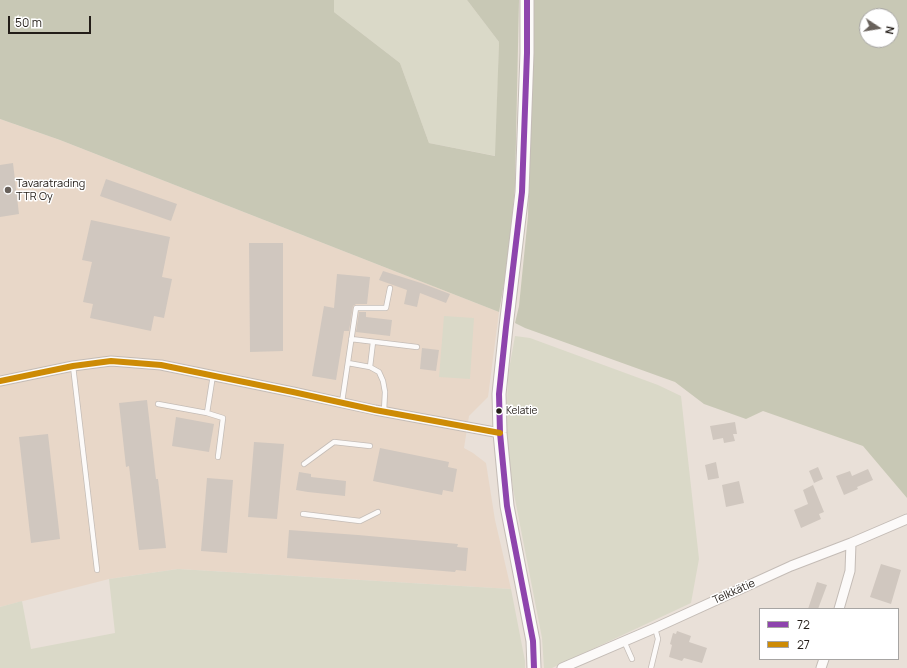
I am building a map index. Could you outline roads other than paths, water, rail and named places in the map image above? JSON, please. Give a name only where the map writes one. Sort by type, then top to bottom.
[{"type":"main road","points":[[527,0],[527,53],[522,192],[499,394],[500,433],[507,506],[533,641],[534,668]]},
{"type":"street","points":[[0,381],[73,366],[111,361],[161,365],[384,411],[500,433]]},
{"type":"street","name":"Telkkätie","points":[[562,668],[655,628],[791,566],[906,520]]},
{"type":"street","points":[[840,608],[850,571],[851,543]]},
{"type":"lane","points":[[342,402],[356,308],[386,308],[390,288]]},
{"type":"lane","points":[[351,339],[417,347]]},
{"type":"lane","points":[[370,367],[374,342]]},
{"type":"lane","points":[[348,363],[370,367],[378,372],[383,381],[385,392],[384,411]]},
{"type":"lane","points":[[73,366],[97,570]]},
{"type":"lane","points":[[207,413],[213,375]]},
{"type":"lane","points":[[158,404],[207,413],[223,418],[218,457]]},
{"type":"lane","points":[[304,464],[334,442],[370,446]]},
{"type":"lane","points":[[303,514],[360,521],[378,512]]},
{"type":"lane","points":[[651,668],[658,639],[655,628]]},
{"type":"lane","points":[[624,641],[632,659]]},
{"type":"place","name":"Tavaratrading TTR Oy","points":[[8,190]]},
{"type":"place","name":"Kelatie","points":[[499,411]]}]
